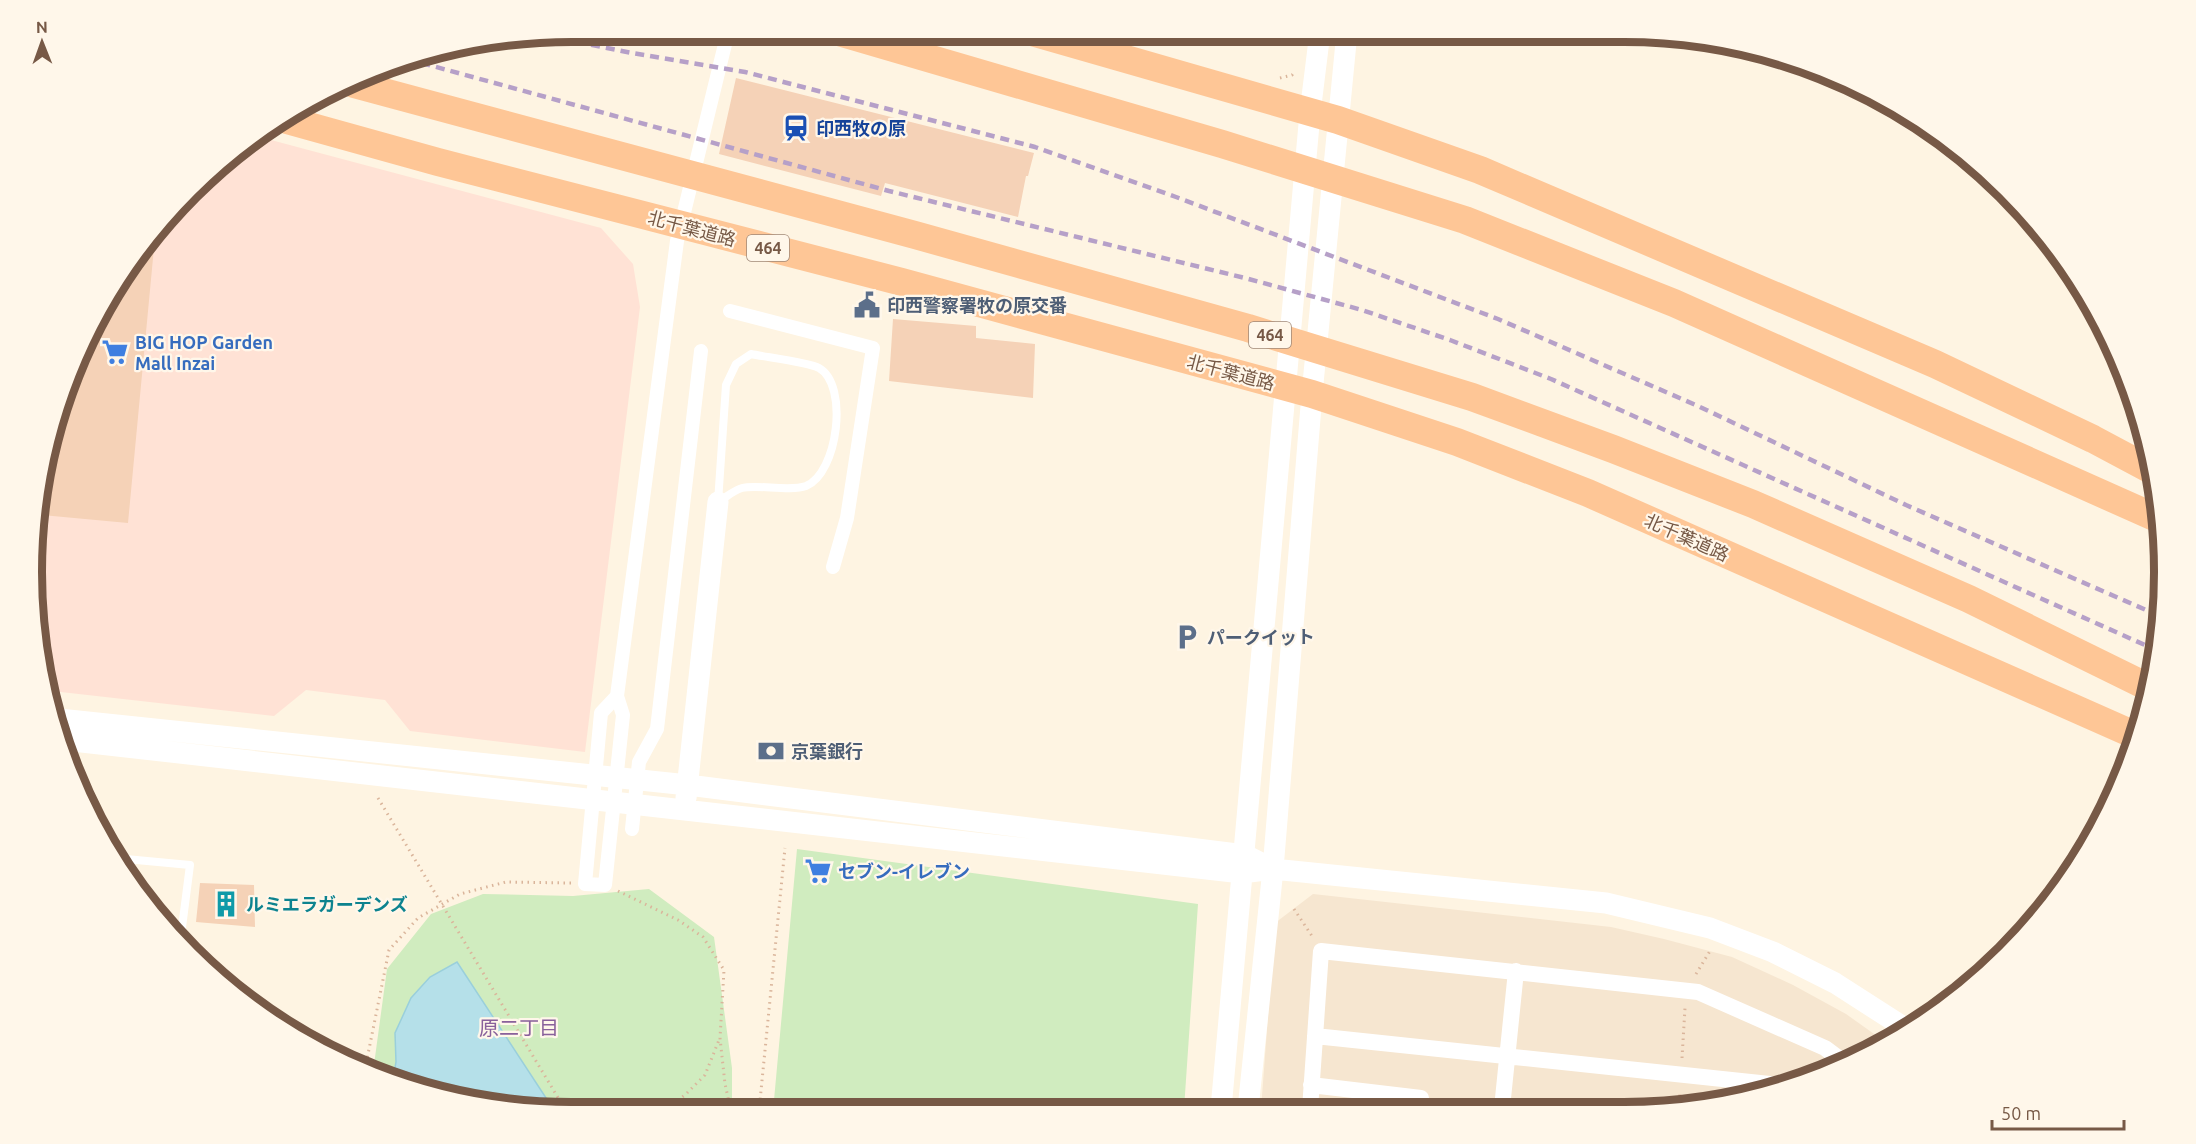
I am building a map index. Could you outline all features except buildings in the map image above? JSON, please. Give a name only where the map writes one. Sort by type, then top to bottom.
[{"type":"highway","points":[[873,42],[1222,144],[1465,220],[1674,303],[2151,516]]},
{"type":"highway","points":[[1064,42],[1480,170],[1935,364],[2093,439],[2143,466]]},
{"type":"highway","name":"464","points":[[361,86],[1225,321],[1472,397],[1753,504],[1969,599],[2142,684]]},
{"type":"highway","points":[[317,108],[396,136],[438,162]]},
{"type":"highway","name":"北千葉道路","points":[[293,122],[438,162],[1299,386],[1457,442],[1588,493],[2129,732]]},
{"type":"street","points":[[617,696],[601,713],[585,884],[605,885],[623,715],[617,696],[677,241],[726,42]]},
{"type":"street","points":[[1249,1102],[1274,869],[1299,386],[1309,119],[1319,42]]},
{"type":"street","points":[[1222,1102],[1243,864],[1299,386],[1338,126],[1346,42]]},
{"type":"street","points":[[730,311],[873,348],[847,518],[833,567]]},
{"type":"street","points":[[632,829],[639,762],[657,729],[701,351]]},
{"type":"street","points":[[684,810],[718,502]]},
{"type":"street","points":[[63,719],[688,785],[1274,869],[1606,903],[1710,928],[1773,952],[1835,983],[1900,1024]]},
{"type":"street","points":[[70,741],[684,810],[1243,864]]},
{"type":"street","points":[[1310,1102],[1321,951],[1698,992],[1825,1048],[1837,1057]]},
{"type":"street","points":[[1503,1102],[1516,971]]},
{"type":"street","points":[[1315,1036],[1763,1083]]},
{"type":"street","points":[[1311,1085],[1420,1098],[1420,1102]]},
{"type":"lane","points":[[751,354],[818,368],[830,378],[836,402],[833,449],[820,478],[805,487],[742,488],[718,502],[726,385],[736,364],[751,354]]},
{"type":"lane","points":[[127,859],[190,865],[182,930]]},
{"type":"path","points":[[1276,80],[1292,75],[1300,65]]},
{"type":"path","points":[[378,798],[560,1102]]},
{"type":"path","points":[[760,1102],[785,848]]},
{"type":"path","points":[[367,1061],[389,950],[418,918],[460,894],[506,882],[585,884]]},
{"type":"path","points":[[605,885],[678,920],[703,937],[724,970],[720,1038],[729,1102]]},
{"type":"path","points":[[1293,909],[1321,951]]},
{"type":"path","points":[[1680,1099],[1686,990],[1710,951]]},
{"type":"path","points":[[675,1102],[705,1075],[720,1038]]},
{"type":"shaded area","points":[[267,139],[601,228],[633,264],[640,307],[585,752],[410,731],[385,700],[306,690],[274,716],[56,691],[43,607],[42,572],[43,537],[52,469],[60,435],[82,369],[113,307],[131,278],[152,249],[197,197]]},
{"type":"shaded area","points":[[1313,894],[1611,927],[1732,957],[1793,985],[1846,1014],[1878,1037],[1827,1062],[1761,1084],[1727,1092],[1659,1101],[1262,1102],[1275,923]]},
{"type":"green space","points":[[797,849],[1198,904],[1184,1102],[774,1102]]},
{"type":"green space","points":[[649,889],[714,937],[732,1068],[732,1102],[537,1101],[469,1092],[435,1084],[374,1064],[387,969],[431,914],[483,894],[573,896]]},
{"type":"water","points":[[457,962],[548,1101],[469,1092],[394,1071],[395,1033],[411,998],[430,977]]},
{"type":"railway","points":[[577,42],[745,72],[1035,147],[1176,197],[1498,319],[1698,406],[1906,505],[2152,613]]},
{"type":"railway","points":[[423,64],[889,191],[1245,278],[1362,310],[1450,340],[1551,379],[2148,647]]},
{"type":"place","name":"印西牧の原","points":[[796,128]]},
{"type":"place","name":"印西警察署牧の原交番","points":[[867,305]]},
{"type":"place","name":"BIG HOP Garden Mall Inzai","points":[[115,352]]},
{"type":"place","name":"パークイット","points":[[1187,637]]},
{"type":"place","name":"京葉銀行","points":[[771,751]]},
{"type":"place","name":"セブン-イレブン","points":[[818,871]]},
{"type":"place","name":"ルミエラガーデンズ","points":[[226,904]]},
{"type":"district","name":"原二丁目","points":[[519,1027]]}]
